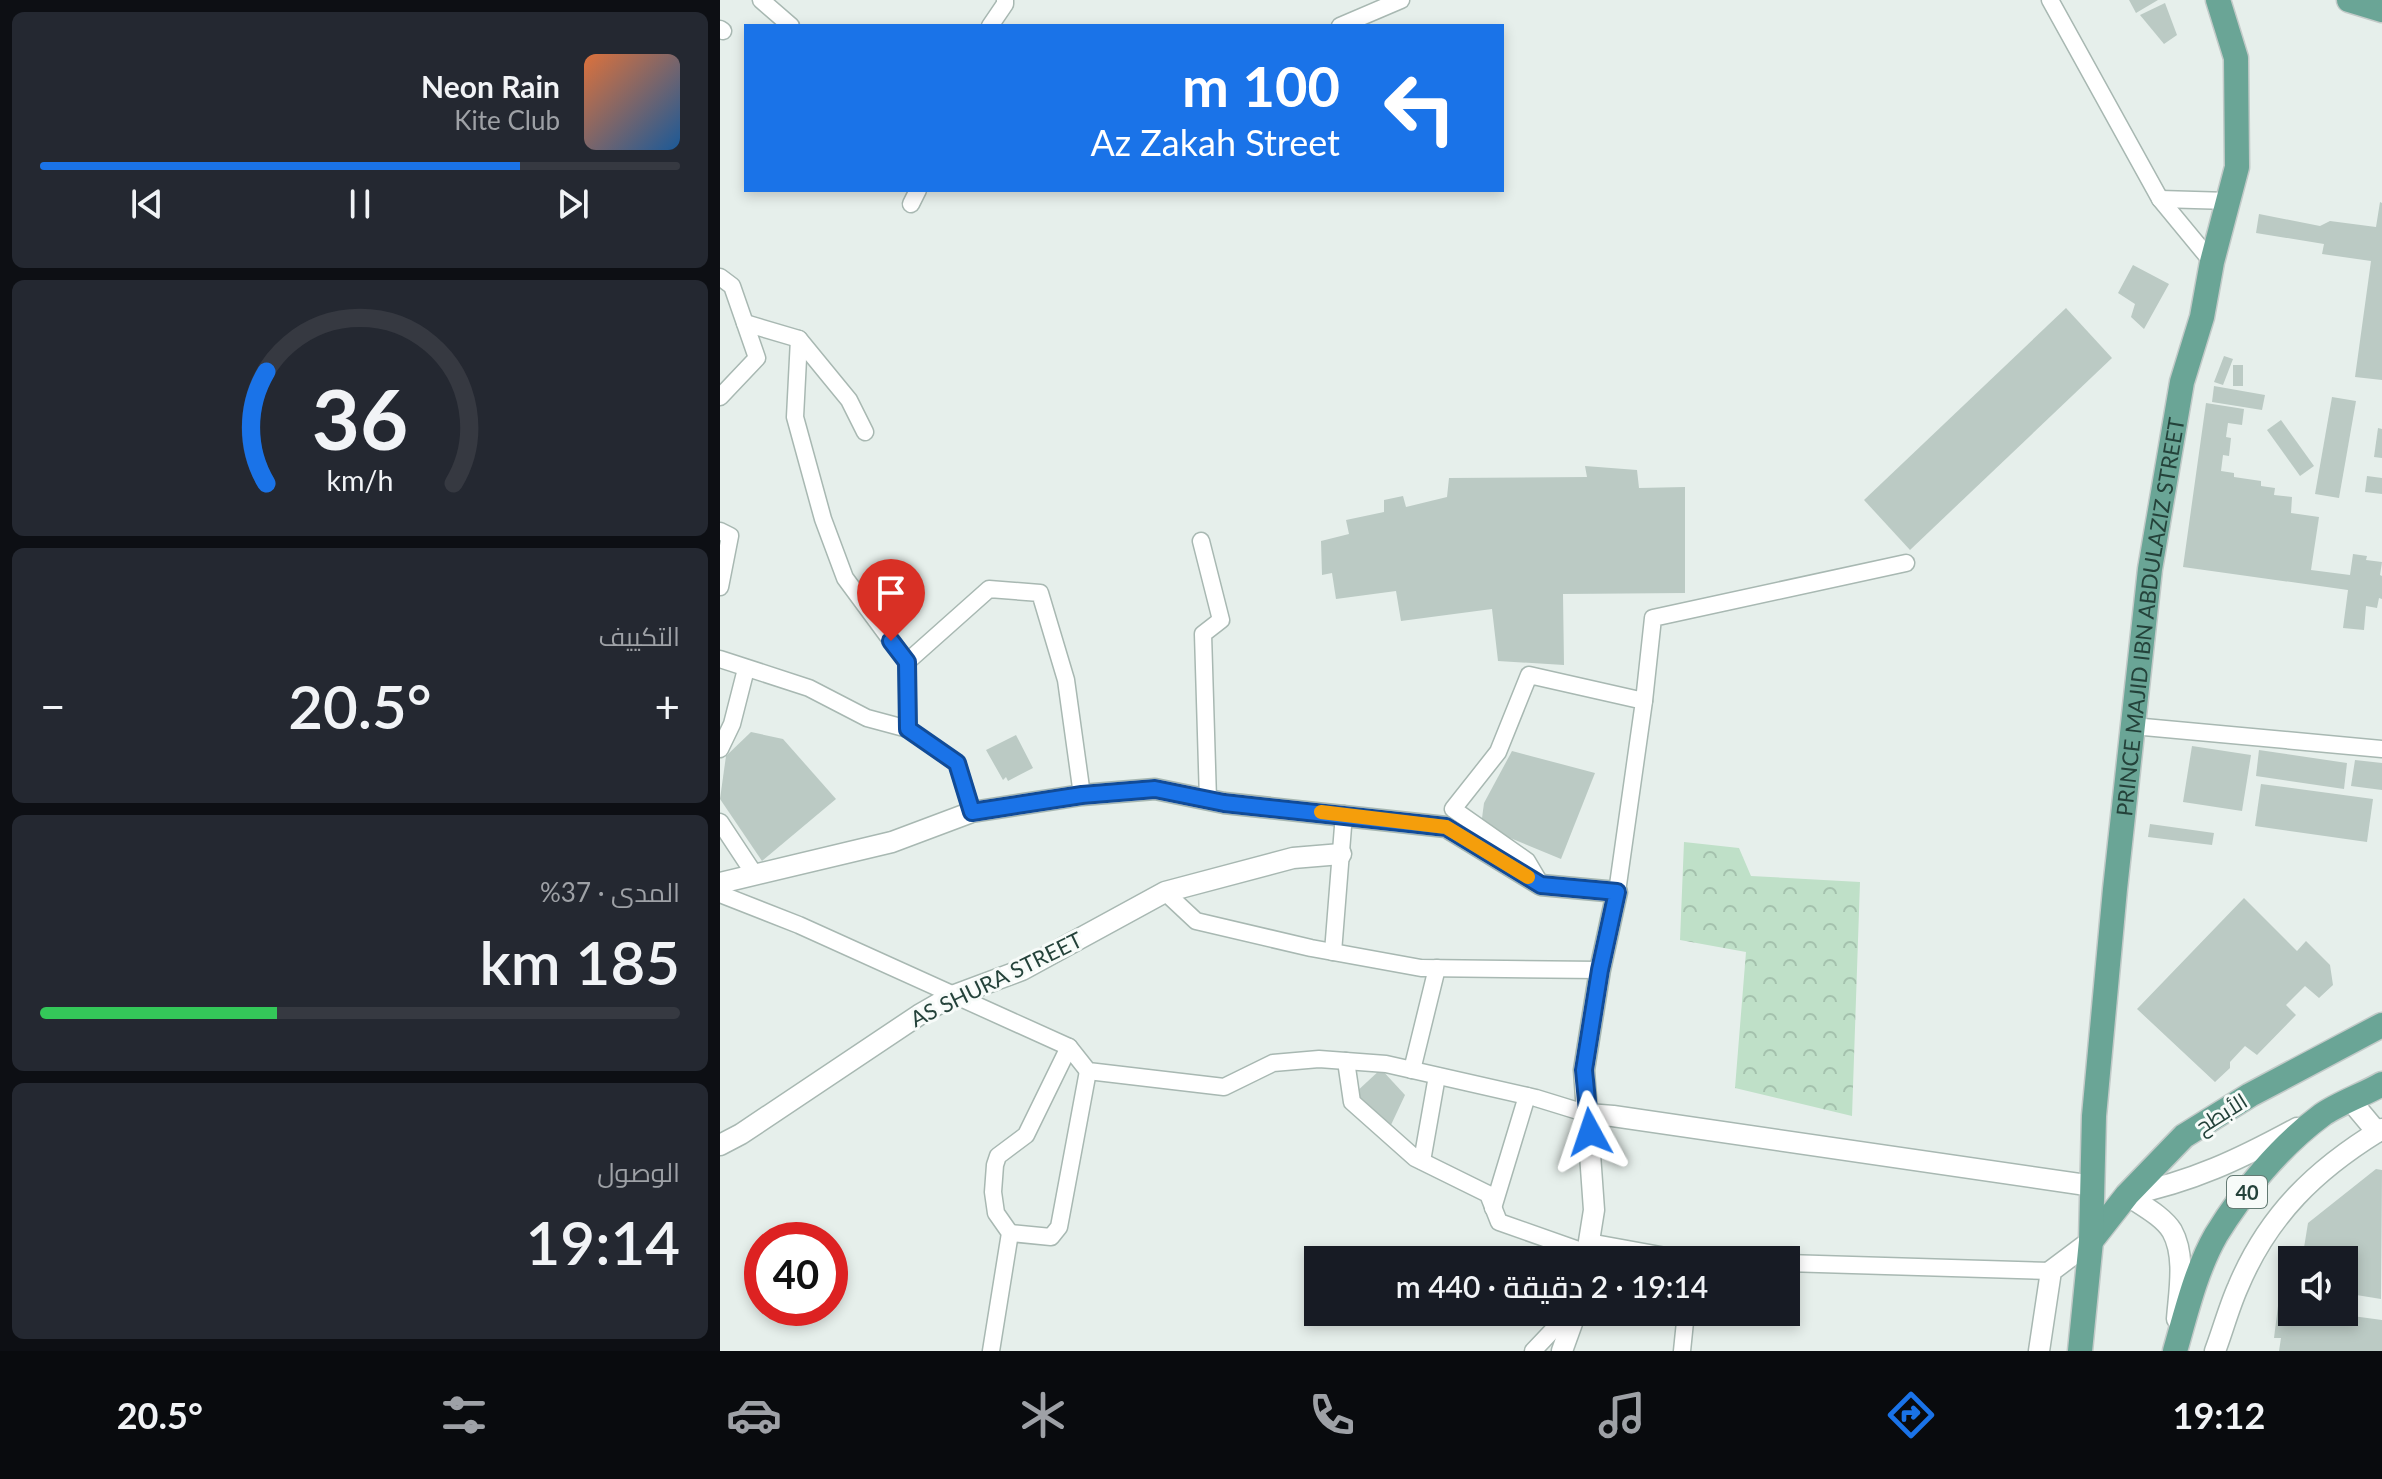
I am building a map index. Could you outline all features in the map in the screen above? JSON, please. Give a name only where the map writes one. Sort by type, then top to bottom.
[{"type":"main road","name":"PRINCE MAJID IBN ABDULAZIZ STREET","points":[[2080,1351],[2091,1241],[2094,1116],[2150,569],[2182,382],[2202,317],[2212,262],[2237,167],[2236,58],[2218,0]]},
{"type":"main road","points":[[2349,0],[2382,9]]},
{"type":"main road","points":[[2369,0],[2382,9]]},
{"type":"main road","name":"الأبطح","points":[[2091,1241],[2127,1195],[2184,1136],[2250,1095],[2382,1025]]},
{"type":"main road","name":"40","points":[[2174,1351],[2190,1296],[2215,1237],[2246,1193],[2282,1151],[2324,1113],[2382,1084]]},
{"type":"street","points":[[761,0],[789,24]]},
{"type":"street","points":[[991,24],[1005,0]]},
{"type":"street","points":[[1345,24],[1401,0]]},
{"type":"street","points":[[2050,0],[2160,199],[2212,262]]},
{"type":"street","points":[[2160,199],[2229,201]]},
{"type":"street","points":[[720,277],[732,286],[757,358],[720,397]]},
{"type":"street","points":[[745,323],[799,339],[849,400],[865,432]]},
{"type":"street","points":[[799,339],[795,417],[823,519],[845,578],[907,662],[908,729]]},
{"type":"street","points":[[720,531],[730,536],[720,587]]},
{"type":"street","points":[[1201,541],[1221,620],[1203,634],[1208,800]]},
{"type":"street","points":[[1588,1246],[1594,1210],[1584,1070],[1600,970],[1617,892],[1653,618],[1906,563]]},
{"type":"street","points":[[907,662],[989,589],[1040,593],[1066,680],[1082,795]]},
{"type":"street","points":[[720,659],[809,688],[867,718],[908,729],[957,763],[972,812]]},
{"type":"street","points":[[720,749],[732,724],[746,669]]},
{"type":"street","points":[[1541,885],[1527,861],[1453,809],[1498,752],[1529,675],[1644,701]]},
{"type":"street","points":[[2133,726],[2382,749]]},
{"type":"street","points":[[720,883],[892,842],[972,812],[1082,795],[1155,789],[1208,800],[1446,827],[1541,885],[1617,892]]},
{"type":"street","points":[[1333,952],[1344,814]]},
{"type":"street","points":[[720,822],[755,875]]},
{"type":"street","name":"AS SHURA STREET","points":[[720,1145],[952,996],[1022,970],[1165,892],[1293,858],[1341,854]]},
{"type":"street","points":[[1165,892],[1196,921],[1421,968],[1600,970]]},
{"type":"street","points":[[720,894],[799,925],[1069,1047],[1088,1071],[1224,1087],[1273,1063],[1319,1059],[1346,1061],[1412,1070],[1527,1096],[1588,1114],[2093,1186]]},
{"type":"street","points":[[1412,1070],[1437,968]]},
{"type":"street","points":[[991,1351],[1010,1233],[996,1213],[993,1192],[995,1165],[998,1156],[1026,1135],[1069,1047]]},
{"type":"street","points":[[1346,1061],[1352,1102],[1422,1161],[1488,1194],[1499,1222],[1572,1246]]},
{"type":"street","points":[[1010,1233],[1051,1237],[1059,1227],[1088,1071]]},
{"type":"street","points":[[1422,1161],[1437,1076]]},
{"type":"street","points":[[1493,1208],[1527,1096]]},
{"type":"street","points":[[2215,1351],[2238,1286],[2262,1240],[2288,1205],[2322,1169],[2380,1131],[2351,1101]]},
{"type":"street","points":[[2127,1195],[2173,1185],[2208,1172],[2251,1153],[2324,1113]]},
{"type":"street","points":[[2127,1195],[2159,1217],[2172,1231],[2180,1260],[2174,1351]]},
{"type":"street","points":[[1800,1263],[2051,1271],[2091,1241]]},
{"type":"street","points":[[2039,1351],[2051,1271]]},
{"type":"street","points":[[1533,1351],[1559,1326]]},
{"type":"street","points":[[1562,1351],[1569,1326]]},
{"type":"street","points":[[1682,1351],[1685,1326]]},
{"type":"green space","points":[[1684,842],[1739,848],[1751,876],[1860,882],[1852,1116],[1735,1088],[1746,952],[1680,940]]},
{"type":"building","points":[[2129,0],[2158,0],[2136,13]]},
{"type":"building","points":[[2165,3],[2177,35],[2164,44],[2140,15]]},
{"type":"building","points":[[2380,202],[2382,380],[2355,377],[2371,261],[2322,254],[2324,244],[2256,233],[2259,214],[2320,226],[2330,221],[2376,227]]},
{"type":"building","points":[[2133,265],[2169,284],[2144,329],[2131,317],[2135,304],[2118,293]]},
{"type":"building","points":[[2066,308],[2112,358],[1910,550],[1864,500]]},
{"type":"building","points":[[2224,356],[2233,359],[2223,385],[2214,382]]},
{"type":"building","points":[[2233,365],[2243,365],[2243,386],[2233,386]]},
{"type":"building","points":[[2214,386],[2265,395],[2262,410],[2212,402]]},
{"type":"building","points":[[2332,397],[2356,401],[2339,498],[2315,494]]},
{"type":"building","points":[[2206,403],[2244,409],[2242,425],[2228,423],[2226,437],[2231,438],[2229,456],[2223,455],[2221,471],[2234,473],[2234,477],[2261,481],[2261,486],[2275,488],[2274,495],[2292,497],[2291,513],[2319,517],[2311,570],[2350,575],[2353,554],[2382,562],[2382,599],[2379,598],[2377,608],[2366,606],[2364,630],[2343,628],[2348,590],[2183,567]]},
{"type":"building","points":[[2281,420],[2314,466],[2300,476],[2267,430]]},
{"type":"building","points":[[2378,428],[2382,429],[2382,458],[2374,457]]},
{"type":"building","points":[[1585,466],[1637,470],[1639,488],[1685,487],[1685,593],[1563,594],[1564,665],[1498,661],[1492,609],[1401,621],[1396,591],[1336,599],[1332,573],[1322,575],[1321,541],[1349,534],[1346,520],[1384,512],[1384,500],[1403,496],[1406,507],[1447,497],[1449,478],[1587,477]]},
{"type":"building","points":[[2367,476],[2382,478],[2382,494],[2365,492]]},
{"type":"building","points":[[751,732],[783,739],[836,799],[762,861],[720,799],[726,756]]},
{"type":"building","points":[[1016,735],[1033,768],[1008,781],[1006,777],[1003,780],[986,750]]},
{"type":"building","points":[[2192,746],[2251,755],[2242,811],[2183,802]]},
{"type":"building","points":[[2259,750],[2347,763],[2344,789],[2256,776]]},
{"type":"building","points":[[1512,751],[1595,773],[1561,859],[1481,826],[1484,803]]},
{"type":"building","points":[[2355,760],[2382,763],[2382,790],[2351,786]]},
{"type":"building","points":[[2261,784],[2373,799],[2367,842],[2255,826]]},
{"type":"building","points":[[2150,824],[2214,833],[2212,845],[2148,837]]},
{"type":"building","points":[[2244,898],[2297,951],[2306,941],[2330,965],[2333,985],[2319,998],[2305,986],[2286,1005],[2296,1015],[2257,1055],[2245,1046],[2230,1062],[2230,1068],[2215,1082],[2137,1009]]},
{"type":"building","points":[[1381,1069],[1405,1095],[1390,1127],[1354,1094]]},
{"type":"building","points":[[2376,1169],[2382,1170],[2381,1299],[2358,1295],[2358,1246],[2304,1246],[2308,1223]]},
{"type":"building","points":[[2278,1306],[2278,1326],[2358,1326],[2358,1317],[2382,1320],[2382,1351],[2279,1351],[2281,1338],[2274,1338]]},
{"type":"slow traffic","points":[[1321,812],[1446,827],[1528,877]]},
{"type":"route","points":[[891,641],[907,662],[908,729],[957,763],[972,812],[1082,795],[1155,789],[1224,803],[1446,827],[1541,885],[1617,892],[1600,970],[1584,1070],[1590,1132]]}]
